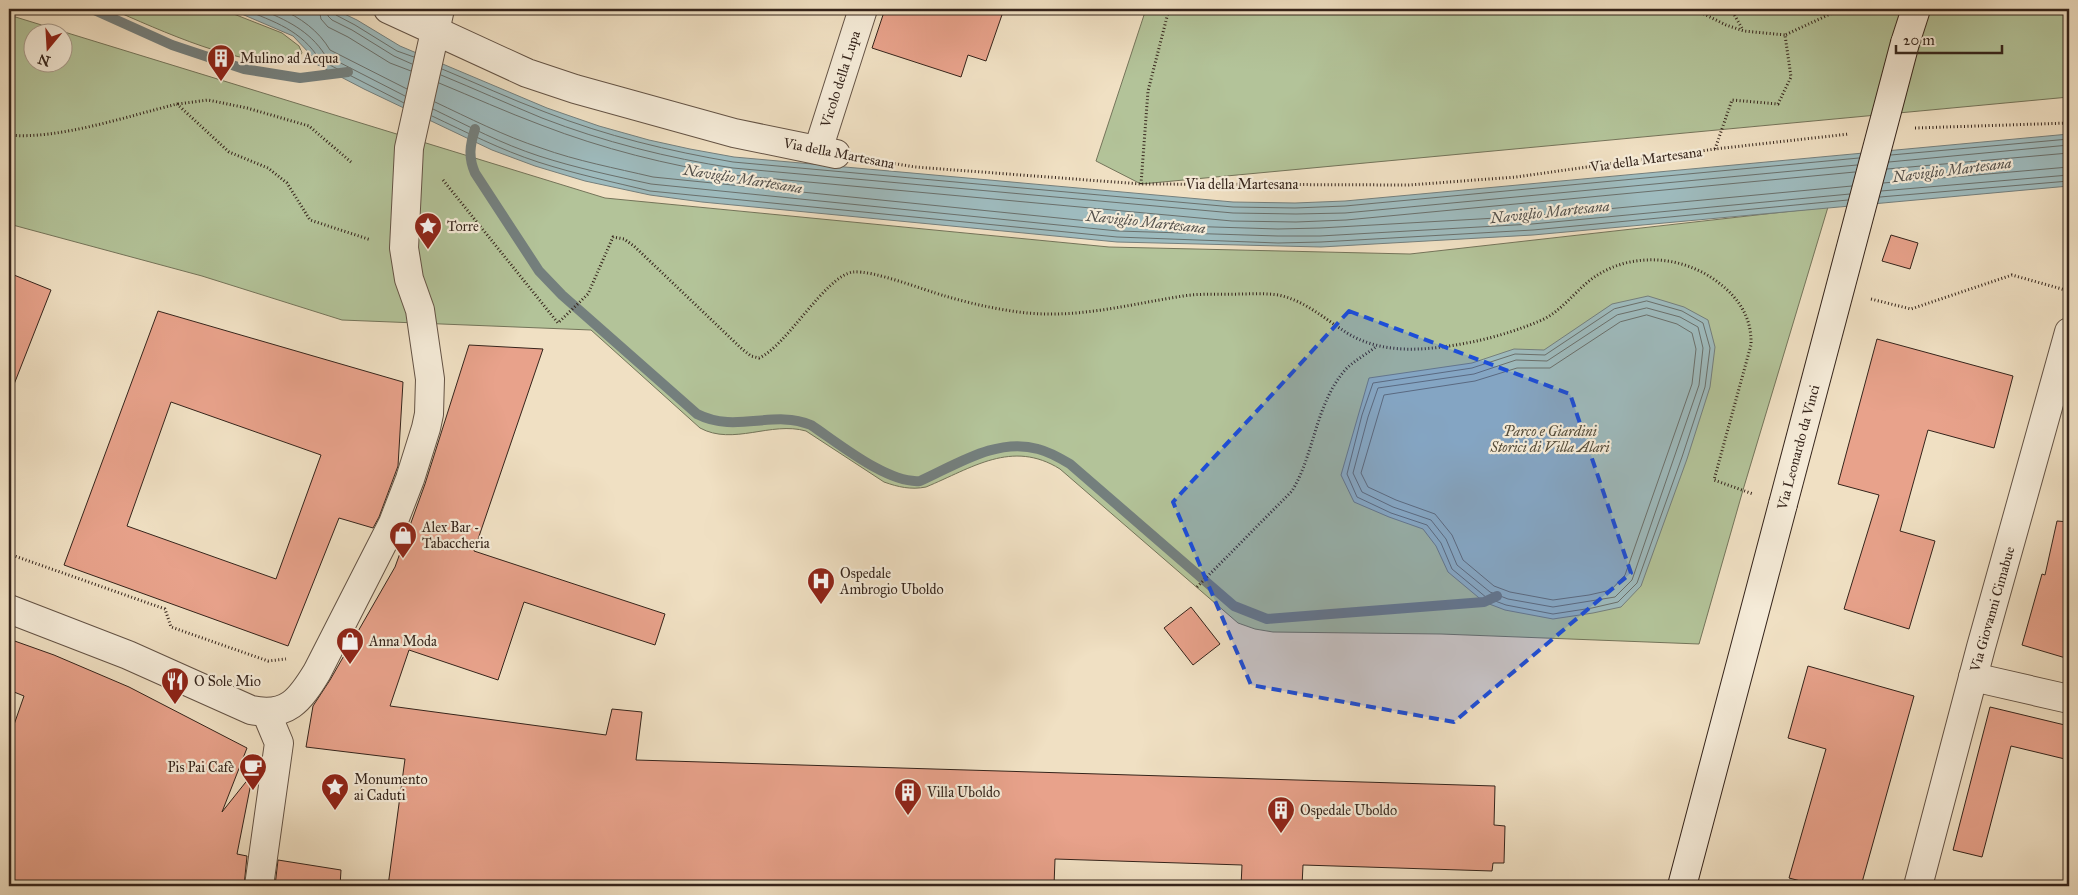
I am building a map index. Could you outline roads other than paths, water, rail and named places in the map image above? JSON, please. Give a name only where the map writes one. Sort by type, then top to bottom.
[{"type":"street","name":"Via della Martesana","points":[[388,9],[414,19],[437,20],[527,74],[734,133],[827,152]]},
{"type":"street","name":"Vicolo della Lupa","points":[[827,152],[863,9]]},
{"type":"street","name":"Via Leonardo da Vinci","points":[[1682,886],[1905,43],[1916,9]]},
{"type":"street","points":[[9,609],[128,655],[251,710],[266,712],[279,710],[294,704],[302,695],[317,672],[393,523],[422,444],[429,414],[430,379],[420,310],[409,279],[404,248],[409,148],[437,20]]},
{"type":"street","name":"Via Giovanni Cimabue","points":[[1918,886],[1973,677],[2069,332]]},
{"type":"street","points":[[1973,677],[2069,699]]},
{"type":"street","points":[[259,886],[279,743],[266,712]]},
{"type":"water","name":"Naviglio Martesana","points":[[230,9],[334,9],[357,20],[400,46],[547,108],[599,126],[649,140],[734,157],[1233,202],[1295,203],[1345,201],[2069,134],[2069,186],[1533,235],[1321,247],[1117,242],[702,202],[650,195],[585,181],[535,166],[492,150],[364,89],[316,64],[311,55],[293,36]]},
{"type":"water","points":[[1648,296],[1684,307],[1708,320],[1715,347],[1710,387],[1687,459],[1641,586],[1621,607],[1553,619],[1505,610],[1484,602],[1448,572],[1436,546],[1423,529],[1354,502],[1341,475],[1369,378],[1472,363],[1514,349],[1544,350],[1612,304]]},
{"type":"waterway","points":[[92,9],[172,45],[244,69],[300,78],[348,72]]},
{"type":"waterway","points":[[475,129],[470,151],[475,173],[539,271],[562,295],[697,414],[712,420],[726,422],[783,419],[811,425],[864,461],[893,476],[907,480],[920,481],[977,454],[992,450],[1023,446],[1047,452],[1070,464],[1234,606],[1267,619],[1484,602],[1497,596]]},
{"type":"place","name":"Mulino ad Acqua","points":[[221,82]]},
{"type":"place","name":"Torre","points":[[428,250]]},
{"type":"place","name":"Alex Bar - Tabaccheria","points":[[403,559]]},
{"type":"place","name":"Ospedale Ambrogio Uboldo","points":[[821,605]]},
{"type":"place","name":"Anna Moda","points":[[350,665]]},
{"type":"place","name":"O Sole Mio","points":[[175,705]]},
{"type":"place","name":"Pis Pai Cafè","points":[[253,791]]},
{"type":"place","name":"Monumento ai Caduti","points":[[335,811]]},
{"type":"place","name":"Villa Uboldo","points":[[908,816]]},
{"type":"place","name":"Ospedale Uboldo","points":[[1281,834]]},
{"type":"park label","name":"Parco e Giardini Storici di Villa Alari","points":[[1550,440]]}]
